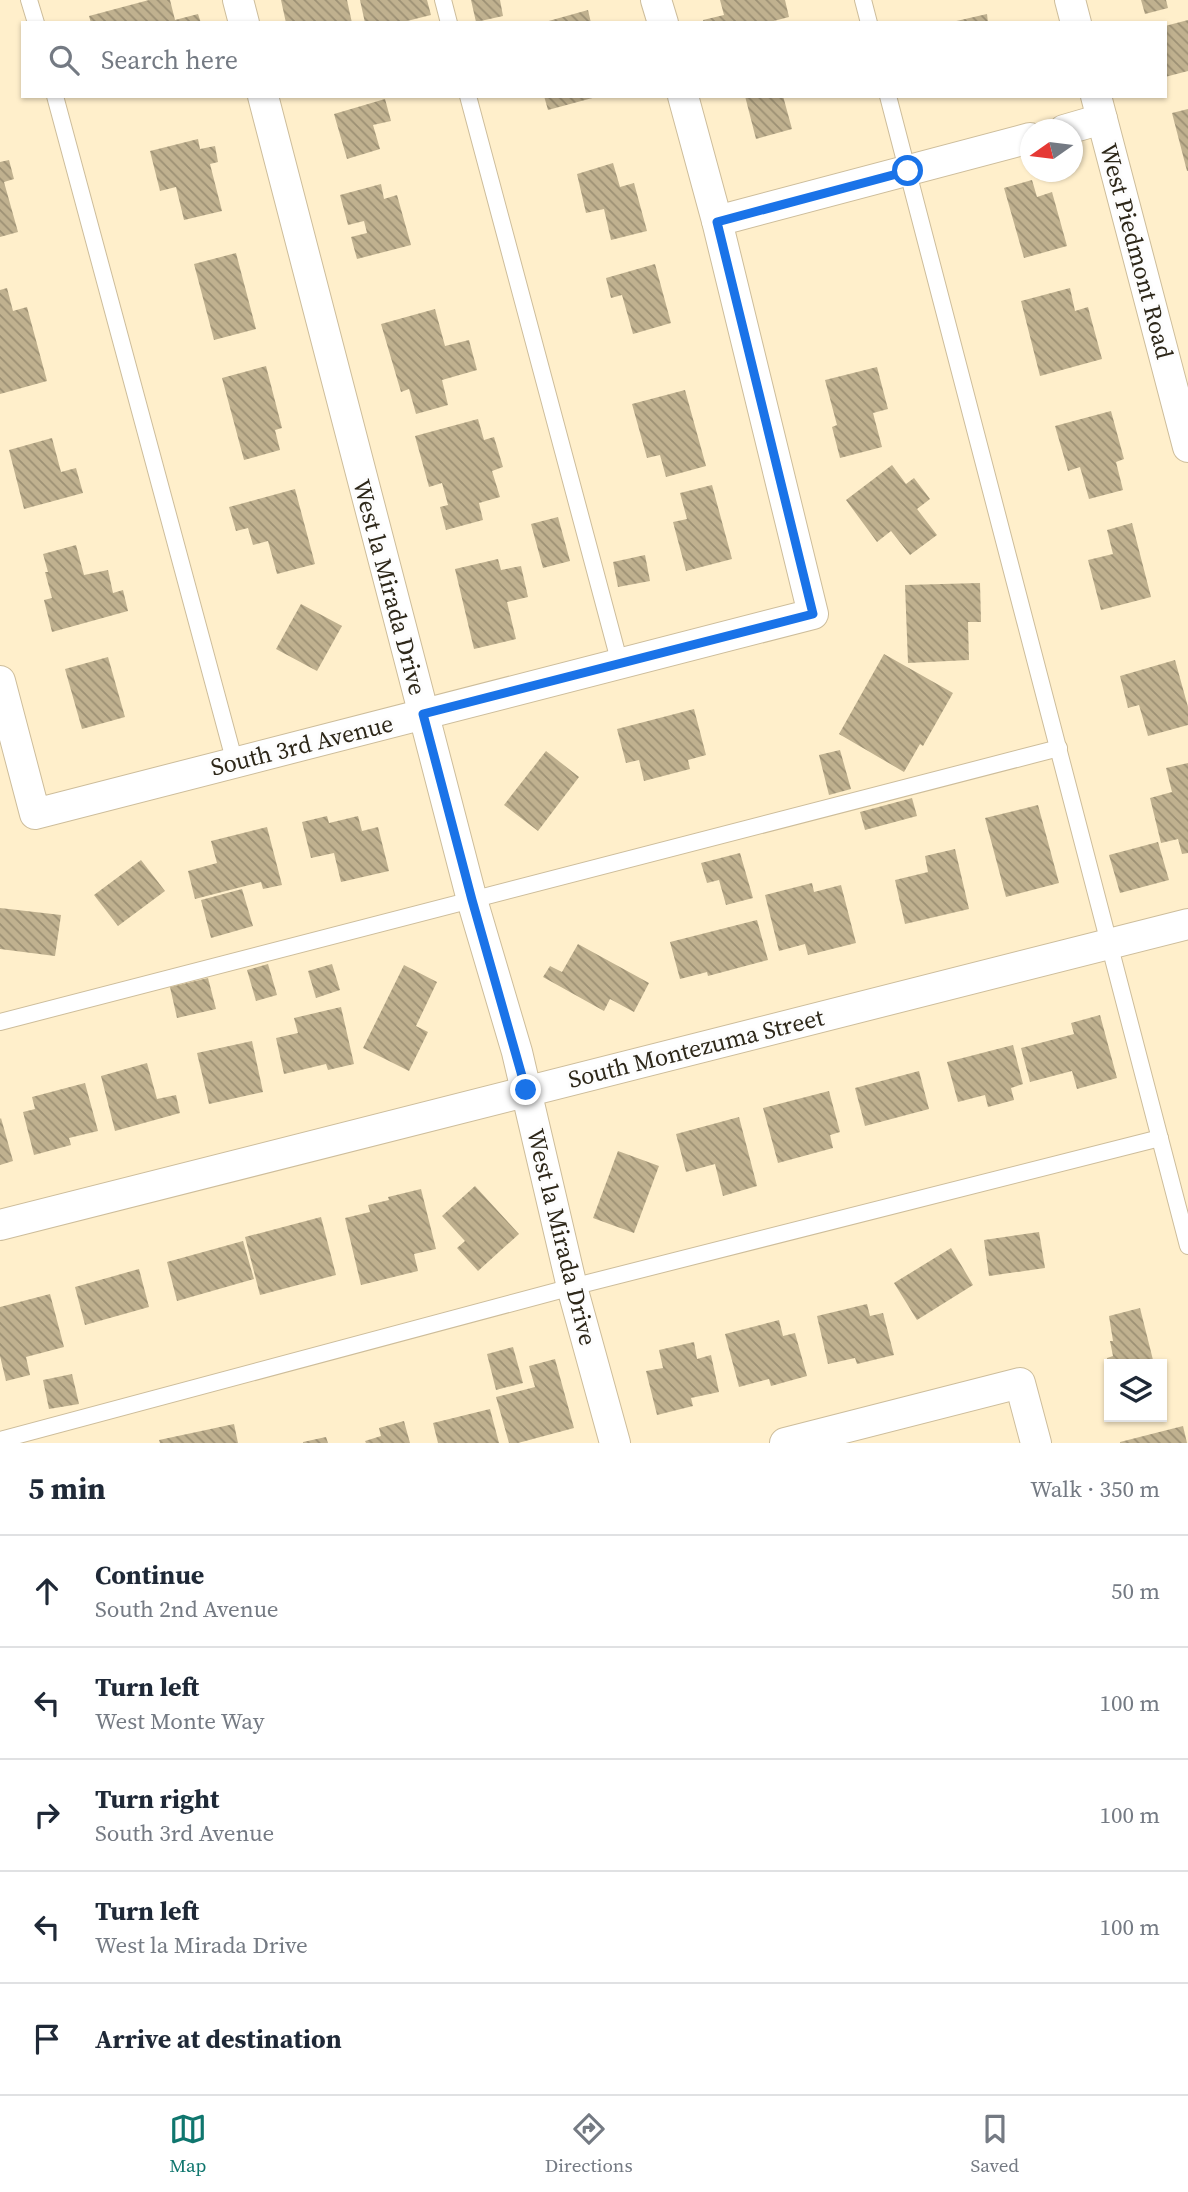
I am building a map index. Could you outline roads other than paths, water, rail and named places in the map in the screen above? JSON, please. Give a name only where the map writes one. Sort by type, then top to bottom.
[{"type":"street","points":[[238,0],[243,21]]},
{"type":"street","points":[[656,0],[662,21]]},
{"type":"street","points":[[1070,0],[1075,21]]},
{"type":"street","name":"West la Mirada Drive","points":[[264,98],[472,900],[526,1090],[572,1287],[615,1443]]},
{"type":"street","points":[[684,98],[717,222],[1020,141]]},
{"type":"street","points":[[1082,119],[1099,108]]},
{"type":"street","name":"West Piedmont Road","points":[[1099,108],[1188,447]]},
{"type":"street","name":"South 3rd Avenue","points":[[0,681],[36,814],[813,614],[717,222]]},
{"type":"street","name":"South Montezuma Street","points":[[0,1225],[1188,924]]},
{"type":"street","points":[[785,1443],[834,1437],[1020,1383],[1035,1443]]},
{"type":"lane","points":[[29,0],[35,21]]},
{"type":"lane","points":[[443,0],[448,21]]},
{"type":"lane","points":[[863,0],[868,21]]},
{"type":"lane","points":[[56,98],[235,763]]},
{"type":"lane","points":[[469,98],[620,664]]},
{"type":"lane","points":[[889,98],[1188,1246]]},
{"type":"lane","points":[[0,1022],[1059,748]]},
{"type":"lane","points":[[0,1440],[572,1287],[1160,1138]]}]
